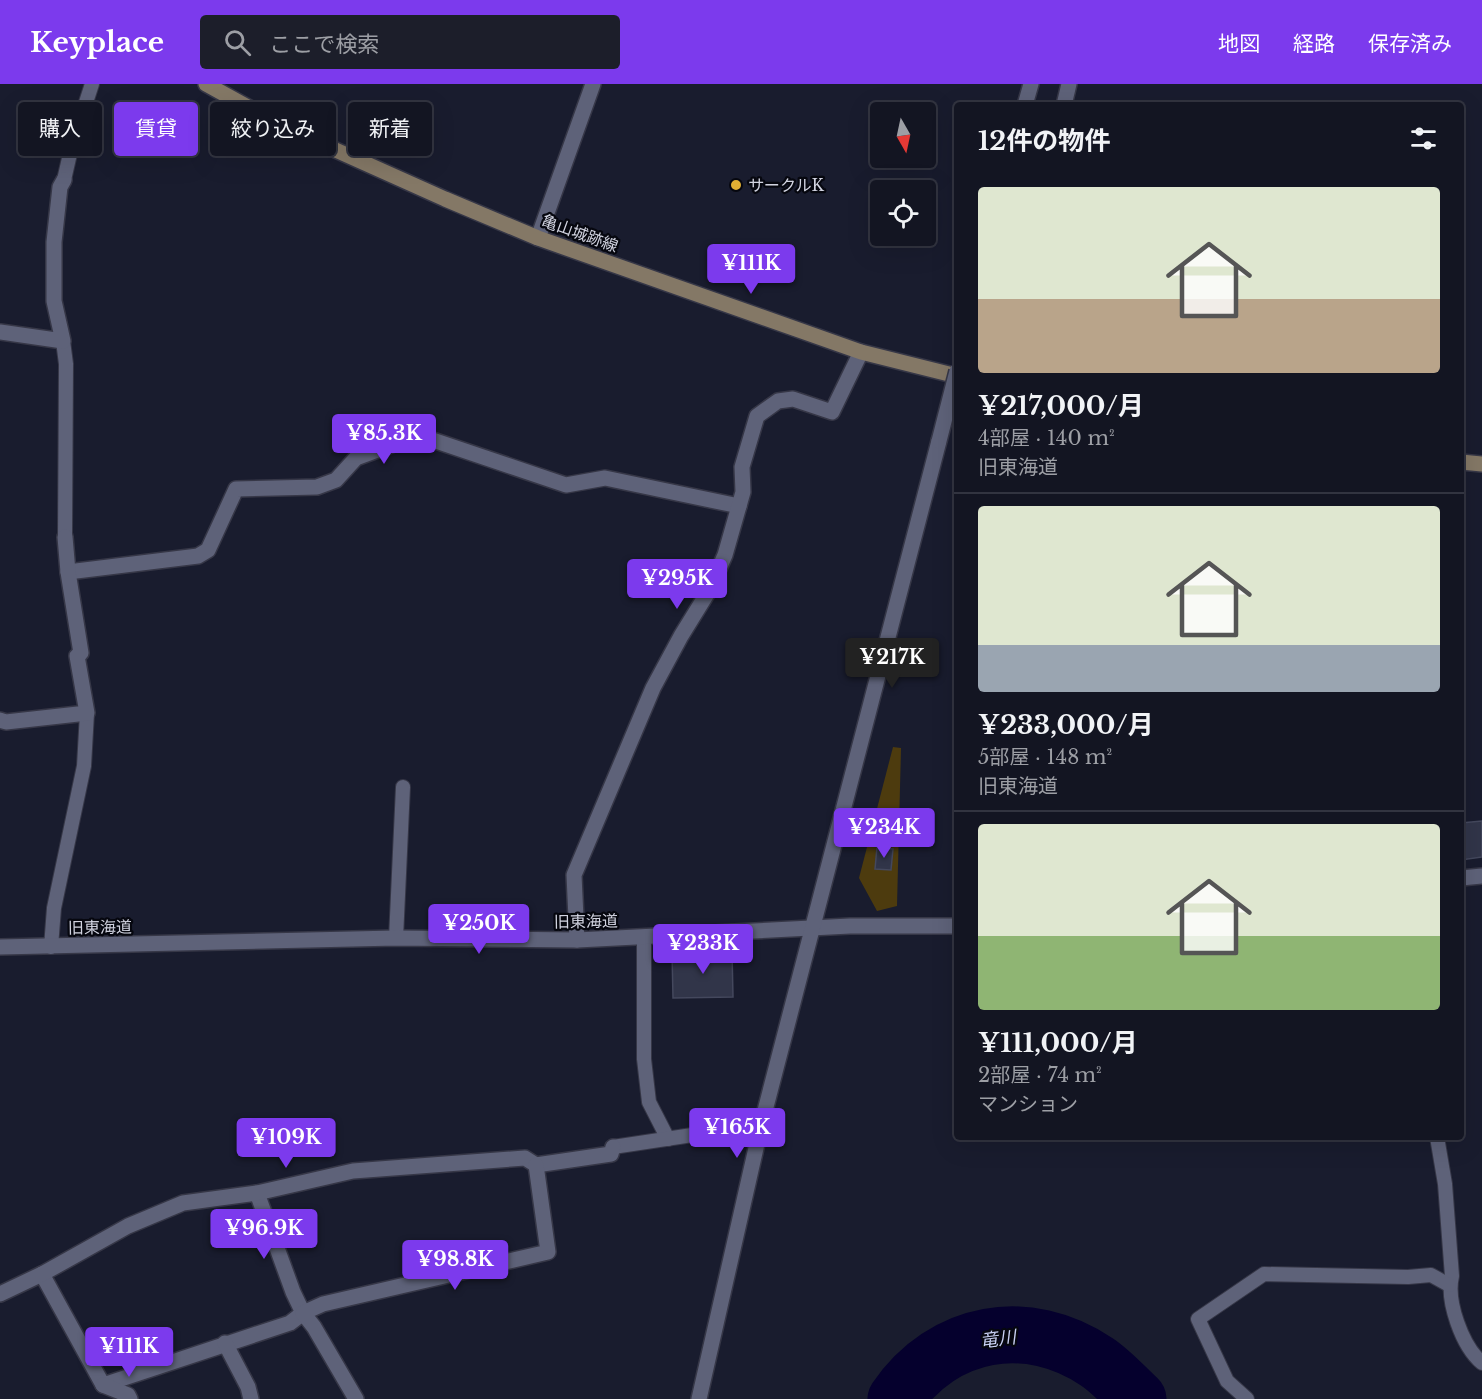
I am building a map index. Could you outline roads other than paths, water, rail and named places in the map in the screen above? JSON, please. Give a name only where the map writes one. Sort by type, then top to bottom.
[{"type":"main road","name":"亀山城跡線","points":[[206,84],[282,126],[538,238],[861,352],[954,375]]},
{"type":"main road","points":[[1464,462],[1482,464]]},
{"type":"street","points":[[538,238],[593,84]]},
{"type":"street","points":[[1065,102],[1069,84]]},
{"type":"street","points":[[0,332],[63,341],[54,301],[54,242],[60,187],[64,180]]},
{"type":"street","points":[[577,940],[574,875],[653,688],[710,589],[725,555],[743,492],[742,467],[757,416],[778,401],[793,399],[832,412],[861,352]]},
{"type":"street","points":[[699,1399],[761,1126],[954,383]]},
{"type":"street","points":[[68,572],[198,556],[207,550],[236,489],[317,487],[336,480],[356,458],[418,435],[566,485],[605,478],[739,506]]},
{"type":"street","points":[[0,720],[6,722],[87,713],[77,656],[81,653],[68,572],[65,537]]},
{"type":"street","points":[[1464,878],[1482,876]]},
{"type":"street","name":"旧東海道","points":[[0,947],[396,938],[577,940],[812,928],[954,926]]},
{"type":"street","points":[[0,1294],[42,1274],[128,1226],[183,1203],[257,1193],[353,1171],[525,1158],[536,1165],[611,1154],[613,1147]]},
{"type":"street","points":[[103,1385],[290,1323],[303,1313],[323,1304],[548,1252],[536,1165]]},
{"type":"street","points":[[257,1193],[293,1292],[303,1313],[314,1327],[356,1399]]},
{"type":"street","points":[[42,1274],[103,1385],[128,1395],[130,1399]]},
{"type":"street","points":[[225,1343],[248,1387],[251,1399]]},
{"type":"lane","points":[[64,180],[72,145],[92,84]]},
{"type":"lane","points":[[63,341],[66,364],[65,537]]},
{"type":"lane","points":[[51,946],[54,908],[84,766],[87,713]]},
{"type":"lane","points":[[396,938],[403,787]]},
{"type":"lane","points":[[644,938],[644,1059],[649,1102],[668,1139]]},
{"type":"lane","points":[[613,1147],[732,1129]]},
{"type":"lane","points":[[1438,1140],[1445,1184],[1452,1275],[1449,1285],[1455,1316],[1463,1338],[1482,1363]]},
{"type":"lane","points":[[1246,1399],[1227,1381],[1198,1319],[1264,1274],[1431,1275],[1449,1285]]},
{"type":"waterway","name":"竜川","points":[[896,1399],[915,1376],[938,1358],[962,1345],[988,1337],[1015,1335],[1043,1338],[1070,1347],[1103,1366],[1138,1399]]},
{"type":"place","name":"サークルK","points":[[736,185]]}]
